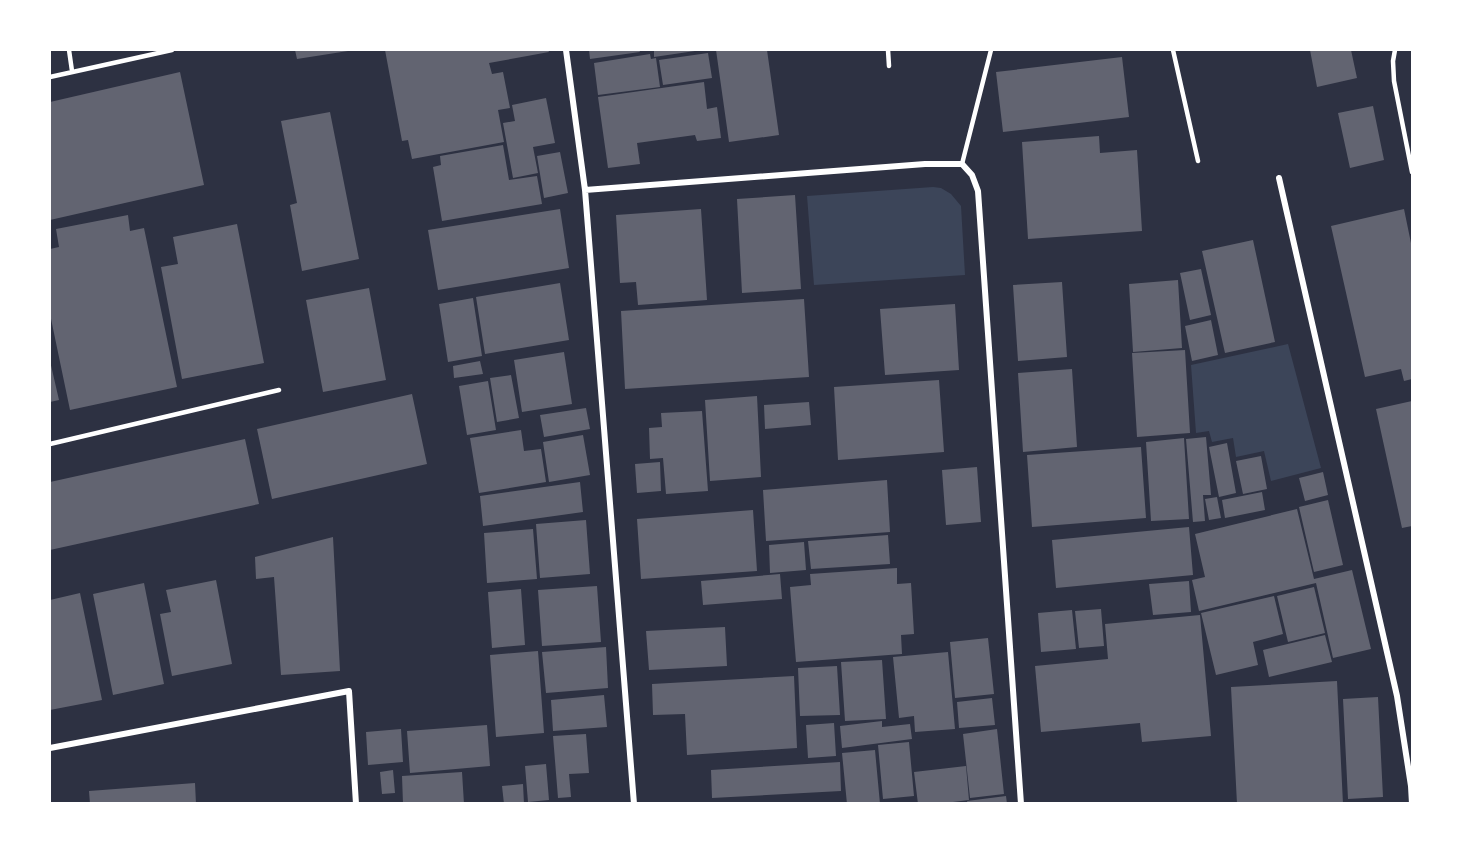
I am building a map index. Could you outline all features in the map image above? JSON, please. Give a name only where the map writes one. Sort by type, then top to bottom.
[{"type":"street","points":[[566,50],[585,190],[634,804]]},
{"type":"street","points":[[585,190],[924,164],[962,164],[972,175],[978,191],[1021,804]]},
{"type":"street","points":[[1280,178],[1397,696],[1413,804]]},
{"type":"street","points":[[50,748],[349,691],[356,804]]},
{"type":"lane","points":[[69,50],[72,71]]},
{"type":"lane","points":[[50,77],[172,50]]},
{"type":"lane","points":[[888,50],[889,66]]},
{"type":"lane","points":[[962,164],[991,50]]},
{"type":"lane","points":[[1173,50],[1198,161]]},
{"type":"lane","points":[[1395,50],[1394,81],[1413,172]]},
{"type":"lane","points":[[50,444],[279,390]]},
{"type":"shaded area","points":[[941,188],[951,194],[961,206],[965,275],[814,285],[807,196]]},
{"type":"shaded area","points":[[1288,344],[1321,468],[1271,481],[1264,451],[1236,457],[1233,438],[1212,442],[1209,431],[1196,433],[1191,365]]},
{"type":"building","points":[[295,50],[348,50],[348,51],[297,59]]},
{"type":"building","points":[[385,50],[548,50],[549,52],[489,63],[492,74],[503,72],[510,108],[498,110],[504,142],[412,159],[408,140],[402,141]]},
{"type":"building","points":[[589,50],[639,50],[640,52],[590,59]]},
{"type":"building","points":[[654,50],[695,50],[695,51],[654,57]]},
{"type":"building","points":[[716,50],[767,50],[779,135],[729,142]]},
{"type":"building","points":[[1310,50],[1351,50],[1357,78],[1317,87]]},
{"type":"building","points":[[708,53],[712,78],[663,85],[659,60]]},
{"type":"building","points":[[650,54],[651,59],[656,58],[660,87],[598,95],[594,63]]},
{"type":"building","points":[[1122,57],[1129,117],[1003,132],[996,72]]},
{"type":"building","points":[[180,72],[204,185],[50,220],[50,102]]},
{"type":"building","points":[[704,82],[707,109],[717,107],[721,138],[697,141],[695,135],[637,143],[640,164],[608,168],[598,97]]},
{"type":"building","points":[[546,98],[555,143],[533,147],[538,173],[513,178],[503,123],[515,121],[512,105]]},
{"type":"building","points":[[1373,106],[1384,160],[1350,168],[1338,113]]},
{"type":"building","points":[[330,112],[359,259],[302,271],[290,205],[297,203],[281,121]]},
{"type":"building","points":[[1099,136],[1100,153],[1137,150],[1142,231],[1028,239],[1022,142]]},
{"type":"building","points":[[503,145],[509,180],[537,176],[542,204],[442,221],[433,167],[441,165],[440,156]]},
{"type":"building","points":[[560,152],[568,193],[544,198],[537,156]]},
{"type":"building","points":[[795,195],[801,289],[742,293],[737,199]]},
{"type":"building","points":[[560,209],[569,268],[438,290],[428,230]]},
{"type":"building","points":[[701,209],[707,300],[638,305],[636,282],[620,283],[616,215]]},
{"type":"building","points":[[1404,209],[1412,248],[1412,379],[1404,381],[1401,369],[1365,377],[1331,226]]},
{"type":"building","points":[[128,215],[130,231],[144,228],[177,387],[70,410],[50,314],[50,249],[59,247],[56,229]]},
{"type":"building","points":[[237,224],[264,363],[182,379],[161,267],[178,264],[173,237]]},
{"type":"building","points":[[1253,240],[1275,342],[1225,353],[1202,251]]},
{"type":"building","points":[[1201,269],[1211,315],[1190,320],[1180,273]]},
{"type":"building","points":[[1178,280],[1182,348],[1133,352],[1129,284]]},
{"type":"building","points":[[1062,282],[1067,357],[1018,361],[1013,285]]},
{"type":"building","points":[[560,283],[569,340],[485,354],[476,297]]},
{"type":"building","points":[[369,288],[386,380],[323,392],[306,300]]},
{"type":"building","points":[[473,298],[482,356],[448,362],[439,304]]},
{"type":"building","points":[[804,299],[809,377],[625,389],[621,311]]},
{"type":"building","points":[[955,304],[959,370],[885,375],[880,309]]},
{"type":"building","points":[[1211,320],[1218,355],[1192,361],[1185,326]]},
{"type":"building","points":[[1185,350],[1190,433],[1137,437],[1132,353]]},
{"type":"building","points":[[564,352],[572,404],[522,412],[514,360]]},
{"type":"building","points":[[50,361],[59,400],[50,402]]},
{"type":"building","points":[[480,361],[483,374],[454,378],[453,366]]},
{"type":"building","points":[[1072,369],[1077,447],[1023,452],[1018,373]]},
{"type":"building","points":[[511,375],[519,418],[497,422],[490,378]]},
{"type":"building","points":[[939,380],[944,452],[838,460],[834,387]]},
{"type":"building","points":[[488,381],[496,430],[467,435],[459,386]]},
{"type":"building","points":[[412,394],[427,464],[272,499],[257,429]]},
{"type":"building","points":[[757,396],[761,477],[710,481],[705,400]]},
{"type":"building","points":[[1412,401],[1412,526],[1402,528],[1376,409]]},
{"type":"building","points":[[809,402],[811,425],[765,429],[764,405]]},
{"type":"building","points":[[586,408],[590,429],[544,437],[540,415]]},
{"type":"building","points":[[702,411],[708,491],[666,494],[663,458],[650,459],[649,428],[662,427],[661,413]]},
{"type":"building","points":[[521,430],[524,451],[541,449],[546,482],[479,493],[470,438]]},
{"type":"building","points":[[583,435],[590,475],[549,482],[543,442]]},
{"type":"building","points":[[1206,437],[1211,495],[1203,495],[1205,521],[1193,522],[1186,439]]},
{"type":"building","points":[[1184,438],[1189,519],[1151,521],[1146,442]]},
{"type":"building","points":[[245,439],[259,504],[50,550],[50,482]]},
{"type":"building","points":[[1227,443],[1236,493],[1219,497],[1209,447]]},
{"type":"building","points":[[1141,447],[1146,518],[1032,527],[1027,455]]},
{"type":"building","points":[[1261,456],[1267,489],[1243,494],[1236,461]]},
{"type":"building","points":[[660,462],[661,491],[637,493],[635,464]]},
{"type":"building","points":[[977,467],[981,522],[946,525],[942,470]]},
{"type":"building","points":[[1323,472],[1328,495],[1305,501],[1299,478]]},
{"type":"building","points":[[887,480],[890,532],[766,541],[763,490]]},
{"type":"building","points":[[580,482],[583,512],[483,526],[480,496]]},
{"type":"building","points":[[1262,492],[1265,510],[1225,518],[1222,500]]},
{"type":"building","points":[[1217,497],[1221,518],[1209,520],[1205,499]]},
{"type":"building","points":[[1328,500],[1343,565],[1314,572],[1299,507]]},
{"type":"building","points":[[1297,509],[1314,579],[1352,570],[1371,649],[1333,658],[1316,583],[1199,611],[1192,580],[1205,577],[1195,534]]},
{"type":"building","points":[[753,510],[757,571],[641,579],[637,519]]},
{"type":"building","points":[[586,520],[590,574],[540,578],[536,524]]},
{"type":"building","points":[[1189,527],[1193,575],[1056,588],[1052,540]]},
{"type":"building","points":[[533,529],[537,579],[487,583],[484,533]]},
{"type":"building","points":[[888,535],[890,564],[811,569],[808,541]]},
{"type":"building","points":[[333,537],[340,671],[281,675],[274,577],[256,579],[255,557]]},
{"type":"building","points":[[804,542],[806,570],[770,573],[769,545]]},
{"type":"building","points":[[897,568],[897,584],[911,583],[914,634],[901,635],[902,654],[796,662],[790,587],[811,585],[810,574]]},
{"type":"building","points":[[780,574],[782,599],[703,605],[701,581]]},
{"type":"building","points":[[216,580],[232,664],[172,676],[160,614],[171,612],[166,590]]},
{"type":"building","points":[[1189,581],[1191,612],[1153,615],[1149,584]]},
{"type":"building","points":[[144,583],[164,684],[113,695],[93,594]]},
{"type":"building","points":[[597,586],[601,642],[542,646],[538,590]]},
{"type":"building","points":[[1314,587],[1325,633],[1288,642],[1277,596]]},
{"type":"building","points":[[521,589],[525,645],[492,648],[488,592]]},
{"type":"building","points":[[80,593],[102,700],[50,710],[50,600]]},
{"type":"building","points":[[1274,596],[1283,634],[1253,642],[1258,665],[1216,675],[1201,613]]},
{"type":"building","points":[[1101,609],[1104,646],[1079,648],[1075,611]]},
{"type":"building","points":[[1072,610],[1076,649],[1041,652],[1038,613]]},
{"type":"building","points":[[1200,615],[1211,736],[1142,742],[1140,723],[1041,732],[1035,666],[1108,659],[1105,624]]},
{"type":"building","points":[[725,627],[727,666],[649,670],[646,631]]},
{"type":"building","points":[[1325,635],[1332,662],[1269,677],[1263,650]]},
{"type":"building","points":[[988,638],[994,694],[955,698],[950,642]]},
{"type":"building","points":[[606,647],[608,688],[546,693],[542,652]]},
{"type":"building","points":[[538,651],[544,733],[496,737],[490,655]]},
{"type":"building","points":[[948,652],[955,729],[915,732],[914,716],[899,718],[893,657]]},
{"type":"building","points":[[882,660],[886,719],[845,721],[841,662]]},
{"type":"building","points":[[837,666],[840,715],[800,716],[798,668]]},
{"type":"building","points":[[794,676],[797,748],[687,755],[685,714],[653,715],[652,684]]},
{"type":"building","points":[[1337,681],[1343,804],[1237,804],[1231,687]]},
{"type":"building","points":[[604,695],[607,727],[553,731],[551,700]]},
{"type":"building","points":[[1378,697],[1383,797],[1348,799],[1343,699]]},
{"type":"building","points":[[992,698],[995,725],[959,728],[957,702]]},
{"type":"building","points":[[882,721],[882,727],[910,724],[912,739],[842,748],[840,726]]},
{"type":"building","points":[[834,723],[836,756],[808,758],[806,725]]},
{"type":"building","points":[[487,725],[490,766],[410,773],[407,731]]},
{"type":"building","points":[[401,729],[403,762],[368,765],[366,732]]},
{"type":"building","points":[[997,729],[1004,794],[970,798],[963,734]]},
{"type":"building","points":[[586,734],[589,773],[569,774],[571,797],[558,798],[553,736]]},
{"type":"building","points":[[909,742],[914,796],[883,799],[878,745]]},
{"type":"building","points":[[875,750],[880,804],[847,804],[842,753]]},
{"type":"building","points":[[840,762],[841,791],[712,798],[711,770]]},
{"type":"building","points":[[546,764],[549,800],[528,802],[525,766]]},
{"type":"building","points":[[966,766],[969,800],[918,804],[914,772]]},
{"type":"building","points":[[393,770],[395,793],[382,794],[380,772]]},
{"type":"building","points":[[462,772],[464,804],[403,804],[402,776]]},
{"type":"building","points":[[195,783],[196,804],[90,804],[89,791]]},
{"type":"building","points":[[523,784],[524,804],[504,804],[502,786]]},
{"type":"building","points":[[1006,796],[1007,804],[968,804],[967,801]]}]
